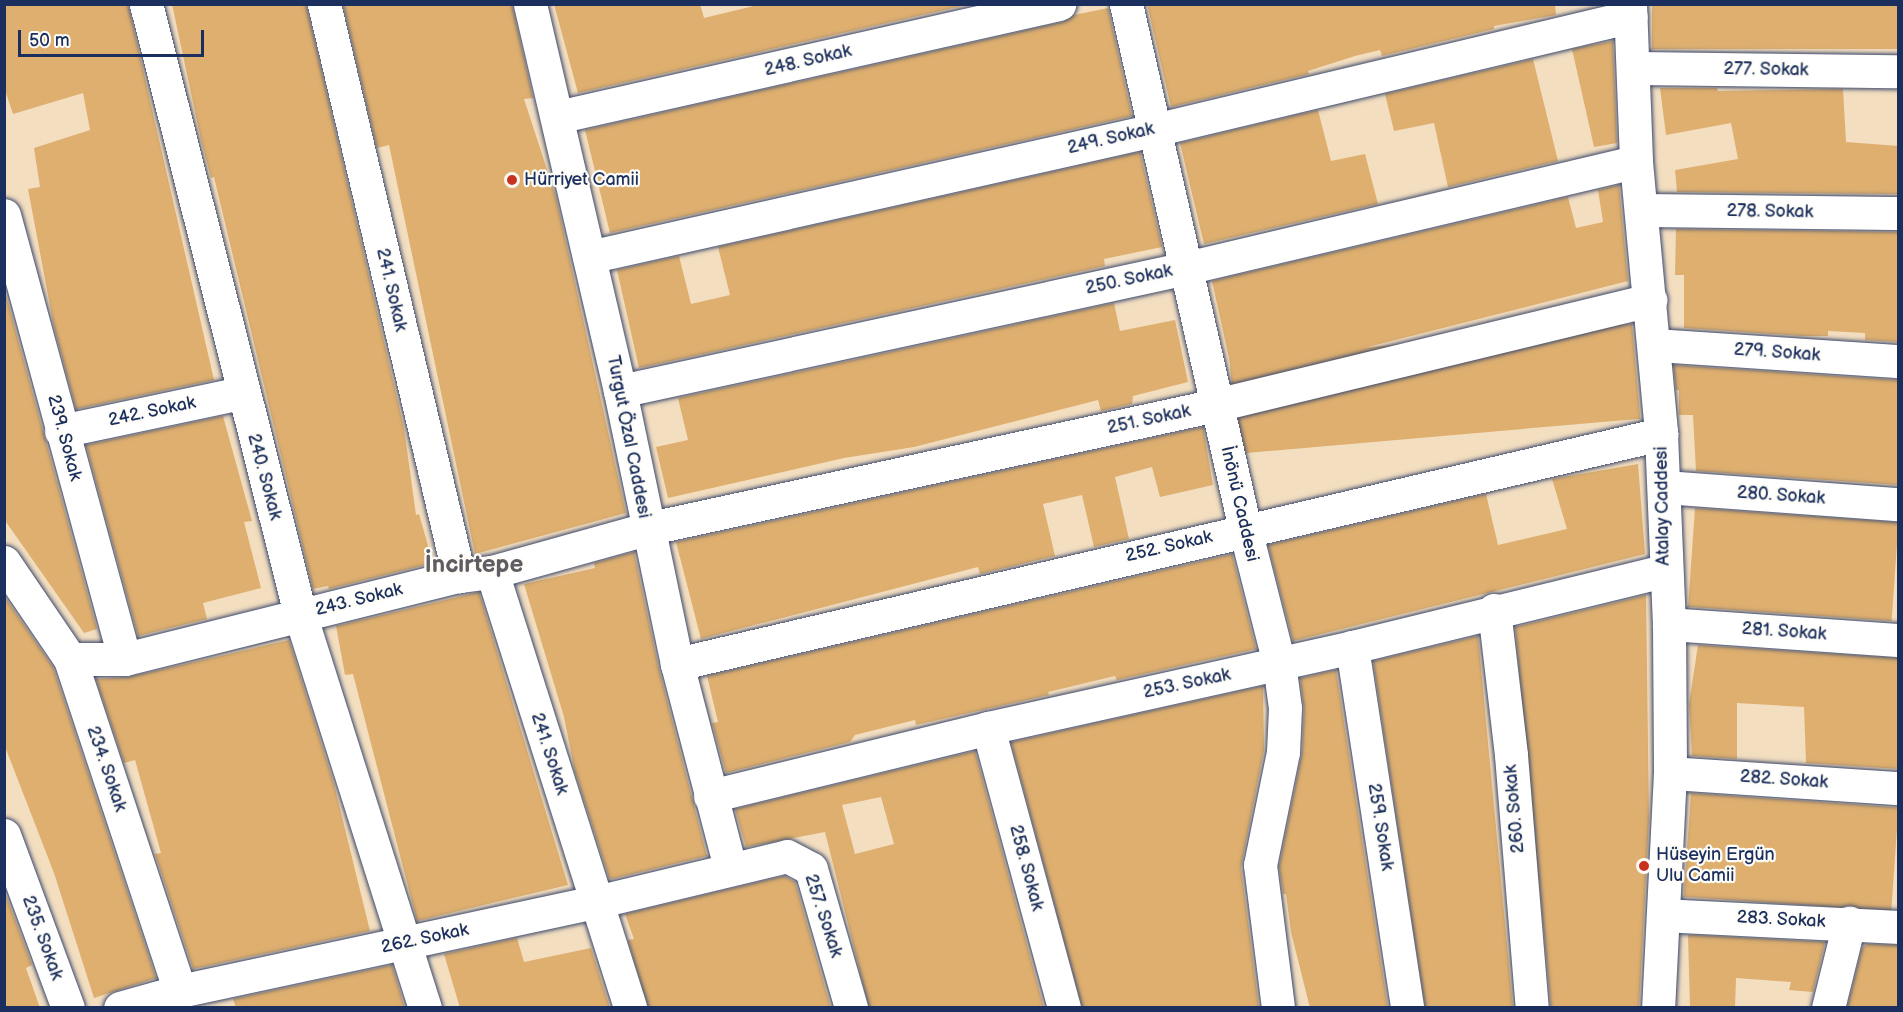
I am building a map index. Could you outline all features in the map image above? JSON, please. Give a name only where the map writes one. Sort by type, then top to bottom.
[{"type":"street","name":"240. Sokak","points":[[146,4],[242,393],[300,615],[425,1008]]},
{"type":"street","name":"241. Sokak","points":[[324,4],[459,576]]},
{"type":"street","name":"Turgut Özal Caddesi","points":[[530,4],[620,391],[646,529],[677,664],[730,868]]},
{"type":"street","name":"248. Sokak","points":[[557,117],[1059,4]]},
{"type":"street","name":"İnönü Caddesi","points":[[1126,4],[1216,405],[1279,663],[1285,708],[1283,752],[1260,865],[1278,1008]]},
{"type":"street","name":"249. Sokak","points":[[589,257],[1154,130],[1630,10]]},
{"type":"street","name":"Atalay Caddesi","points":[[1630,10],[1636,162],[1655,345],[1661,434],[1664,487],[1664,572],[1669,624],[1670,773],[1659,1008]]},
{"type":"street","name":"277. Sokak","points":[[1634,68],[1899,71]]},
{"type":"street","name":"250. Sokak","points":[[620,391],[1186,268],[1636,162]]},
{"type":"street","name":"278. Sokak","points":[[1641,210],[1899,213]]},
{"type":"street","name":"239. Sokak","points":[[4,215],[125,659]]},
{"type":"street","name":"251. Sokak","points":[[646,529],[1216,405],[1650,300]]},
{"type":"street","name":"279. Sokak","points":[[1655,345],[1899,361]]},
{"type":"street","name":"242. Sokak","points":[[61,431],[242,393]]},
{"type":"street","name":"252. Sokak","points":[[677,664],[1245,529],[1661,434]]},
{"type":"street","name":"280. Sokak","points":[[1664,487],[1899,504]]},
{"type":"street","name":"243. Sokak","points":[[70,659],[125,659],[459,576],[492,572],[646,529]]},
{"type":"street","name":"234. Sokak","points":[[4,562],[70,659],[197,995]]},
{"type":"street","name":"241. Sokak","points":[[492,572],[630,1008]]},
{"type":"street","name":"253. Sokak","points":[[710,796],[987,728],[1352,647],[1494,610],[1664,572]]},
{"type":"street","name":"260. Sokak","points":[[1494,610],[1511,755],[1532,1008]]},
{"type":"street","name":"281. Sokak","points":[[1669,624],[1899,640]]},
{"type":"street","name":"259. Sokak","points":[[1352,647],[1407,1008]]},
{"type":"street","name":"258. Sokak","points":[[987,728],[1064,1008]]},
{"type":"street","name":"282. Sokak","points":[[1670,773],[1899,788]]},
{"type":"street","name":"235. Sokak","points":[[4,835],[68,1008]]},
{"type":"street","name":"257. Sokak","points":[[730,868],[787,856],[811,869],[851,1008]]},
{"type":"street","name":"262. Sokak","points":[[120,1008],[197,995],[404,944],[596,902],[730,868]]},
{"type":"street","name":"283. Sokak","points":[[1664,915],[1899,927]]},
{"type":"street","points":[[1828,1008],[1849,923]]},
{"type":"building","points":[[4,4],[128,4],[214,380],[76,409],[54,327],[28,189],[40,187],[34,148],[90,130],[83,93],[13,114],[4,87]]},
{"type":"building","points":[[172,4],[306,4],[404,428],[416,515],[419,514],[433,563],[329,589],[328,586],[313,589],[214,177],[211,178],[201,140]]},
{"type":"building","points":[[343,4],[512,4],[533,98],[524,99],[556,197],[626,513],[475,554],[389,145],[377,148]]},
{"type":"building","points":[[554,4],[700,4],[704,18],[762,4],[971,4],[578,93]]},
{"type":"building","points":[[1147,4],[1555,4],[1556,15],[1494,26],[1494,29],[1382,56],[1380,50],[1308,71],[1309,74],[1171,107]]},
{"type":"building","points":[[1652,4],[1898,4],[1898,49],[1652,49]]},
{"type":"building","points":[[1108,8],[1132,116],[610,233],[585,130],[1063,22],[1074,15]]},
{"type":"building","points":[[1613,41],[1617,143],[1594,147],[1572,49]]},
{"type":"building","points":[[1533,59],[1558,161],[1448,187],[1434,123],[1394,131],[1385,94]]},
{"type":"building","points":[[1660,88],[1717,88],[1718,91],[1843,89],[1846,142],[1899,146],[1899,194],[1677,192],[1675,170],[1738,159],[1731,123],[1666,135]]},
{"type":"building","points":[[1318,110],[1331,161],[1365,154],[1378,204],[1204,244],[1180,143]]},
{"type":"building","points":[[1140,152],[1162,247],[1104,259],[1105,266],[639,368],[617,270],[679,256],[691,304],[730,295],[718,247]]},
{"type":"building","points":[[1619,185],[1628,281],[1234,381],[1212,281],[1568,197],[1576,228],[1603,222],[1598,190]]},
{"type":"building","points":[[1676,229],[1899,232],[1899,342],[1865,340],[1865,333],[1828,331],[1828,336],[1803,336],[1684,328],[1684,275],[1675,275]]},
{"type":"building","points":[[4,288],[97,629],[84,633],[4,519]]},
{"type":"building","points":[[1114,303],[1120,331],[1175,320],[1188,382],[1133,396],[1132,404],[1101,411],[1098,400],[914,447],[844,458],[668,498],[656,447],[688,440],[678,398]]},
{"type":"building","points":[[1632,324],[1640,419],[1238,454],[1230,359]]},
{"type":"building","points":[[1673,365],[1899,380],[1899,485],[1696,471],[1693,415],[1679,415],[1679,390],[1676,390]]},
{"type":"building","points":[[223,416],[252,521],[244,522],[261,588],[203,603],[207,619],[138,636],[86,445]]},
{"type":"building","points":[[1203,427],[1213,485],[1160,497],[1152,467],[1115,477],[1129,539],[1094,547],[1082,495],[1043,504],[1055,556],[980,574],[978,567],[701,639],[676,542]]},
{"type":"building","points":[[1638,464],[1645,554],[1293,641],[1268,545],[1486,494],[1498,545],[1567,529],[1552,479]]},
{"type":"building","points":[[1695,508],[1898,522],[1892,621],[1688,607]]},
{"type":"building","points":[[634,552],[659,669],[707,856],[612,879],[609,878],[575,772],[564,717],[524,584],[595,568],[594,563]]},
{"type":"building","points":[[1232,554],[1256,649],[1117,680],[1115,676],[1048,692],[1049,695],[916,725],[915,720],[855,735],[850,742],[726,773],[712,723],[718,722],[707,676]]},
{"type":"building","points":[[479,592],[568,885],[417,921],[353,674],[345,675],[336,626]]},
{"type":"building","points":[[1646,595],[1649,819],[1639,1008],[1551,1008],[1515,627]]},
{"type":"building","points":[[4,596],[53,667],[156,978],[94,998],[54,873],[4,744]]},
{"type":"building","points":[[1478,636],[1513,1008],[1425,1008],[1373,661]]},
{"type":"building","points":[[289,640],[334,784],[370,931],[193,969],[155,854],[161,853],[135,760],[124,763],[96,679],[129,677]]},
{"type":"building","points":[[1698,645],[1899,658],[1899,769],[1806,763],[1804,707],[1737,703],[1737,759],[1692,756],[1689,704]]},
{"type":"building","points":[[1336,670],[1388,1008],[1310,1008],[1291,932],[1286,894],[1283,894],[1279,866],[1302,753],[1304,709],[1300,678]]},
{"type":"building","points":[[1263,686],[1264,750],[1241,867],[1259,1008],[1082,1008],[1011,742]]},
{"type":"building","points":[[975,751],[1044,1008],[869,1008],[825,832],[746,847],[735,809]],"holes":[[[881,797],[894,844],[855,854],[842,805]]]},
{"type":"building","points":[[1691,793],[1898,807],[1891,911],[1684,897]]},
{"type":"building","points":[[784,876],[795,882],[831,1008],[648,1008],[628,940],[634,939],[625,914]]},
{"type":"building","points":[[4,890],[32,965],[26,968],[40,1008],[4,1008]]},
{"type":"building","points":[[1688,935],[1825,942],[1813,992],[1789,990],[1791,982],[1736,978],[1735,1008],[1690,1008]]},
{"type":"building","points":[[517,938],[524,962],[591,948],[610,1008],[460,1008],[444,954]]},
{"type":"building","points":[[1867,944],[1899,945],[1899,1008],[1847,1008],[1862,948]]},
{"type":"building","points":[[392,965],[405,1008],[236,1008],[233,999]]},
{"type":"place","name":"Hürriyet Camii","points":[[512,180]]},
{"type":"place","name":"Hüseyin Ergün Ulu Camii","points":[[1644,866]]},
{"type":"district","name":"İncirtepe","points":[[474,565]]}]
